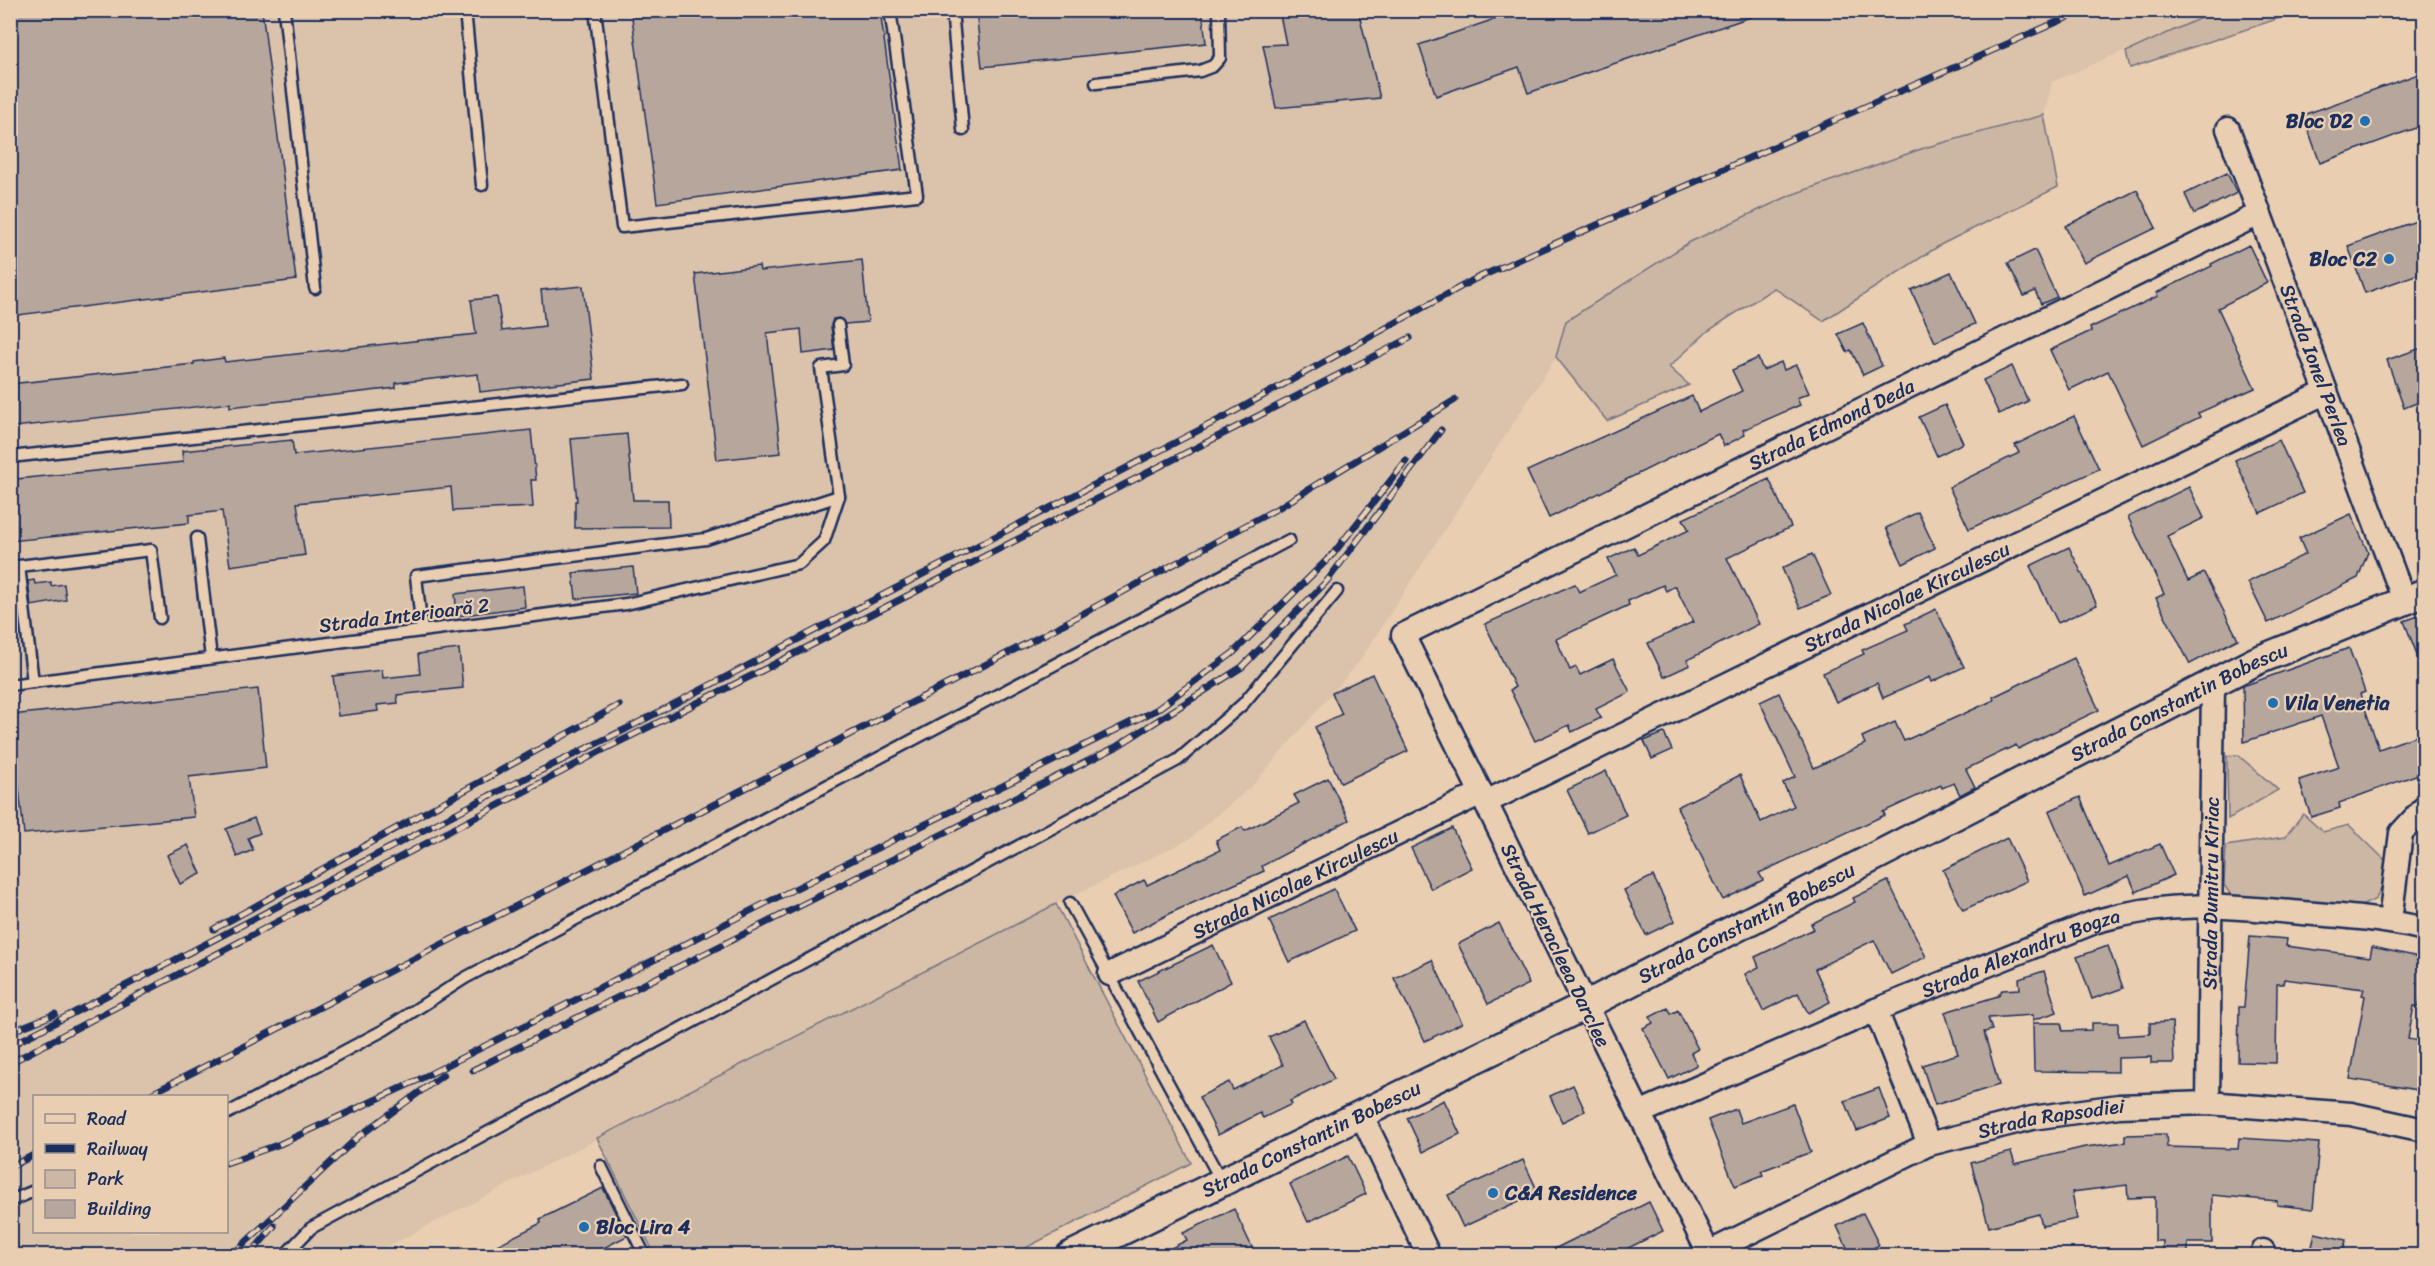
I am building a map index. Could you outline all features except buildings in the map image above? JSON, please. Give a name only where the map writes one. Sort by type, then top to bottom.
[{"type":"street","name":"Strada Ionel Perlea","points":[[2228,129],[2326,392],[2414,597]]},
{"type":"street","name":"Strada Edmond Deda","points":[[1403,635],[2259,214]]},
{"type":"street","name":"Strada Nicolae Kirculescu","points":[[1110,974],[2326,392]]},
{"type":"street","name":"Strada Constantin Bobescu","points":[[1082,1253],[1222,1182],[1586,1005],[2213,683],[2256,662],[2414,597]]},
{"type":"street","name":"Strada Heracleea Darclee","points":[[1403,635],[1707,1255]]},
{"type":"street","name":"Strada Dumitru Kiriac","points":[[2208,1103],[2213,683]]},
{"type":"street","points":[[2390,921],[2401,833],[2424,808]]},
{"type":"street","name":"Strada Alexandru Bogza","points":[[1639,1113],[1876,1010],[2097,921],[2160,907],[2211,905],[2390,921],[2424,929]]},
{"type":"street","points":[[1876,1010],[1929,1144]]},
{"type":"street","name":"Strada Rapsodiei","points":[[1707,1255],[1929,1144],[2032,1118],[2119,1106],[2208,1103],[2351,1114],[2424,1130]]},
{"type":"street","points":[[1361,1114],[1429,1256]]},
{"type":"lane","points":[[284,10],[315,288]]},
{"type":"lane","points":[[465,10],[482,186]]},
{"type":"lane","points":[[595,10],[622,227],[916,195],[890,10]]},
{"type":"lane","points":[[952,10],[963,130]]},
{"type":"lane","points":[[1096,83],[1200,71],[1213,66],[1220,58],[1219,10]]},
{"type":"lane","points":[[422,631],[416,576],[706,539],[839,496],[821,368],[843,365],[838,325]]},
{"type":"lane","points":[[10,457],[682,384]]},
{"type":"lane","name":"Strada Interioară 2","points":[[10,685],[626,604],[799,564],[824,540],[839,496]]},
{"type":"lane","points":[[197,538],[211,658]]},
{"type":"lane","points":[[228,1113],[384,1030],[475,972],[1289,540]]},
{"type":"lane","points":[[33,682],[19,566],[151,550],[160,618]]},
{"type":"lane","points":[[284,1256],[310,1228],[1178,760],[1244,704],[1337,591]]},
{"type":"lane","points":[[1071,903],[1222,1182]]},
{"type":"lane","points":[[601,1166],[645,1256]]},
{"type":"lane","points":[[10,1201],[33,1191]]},
{"type":"shaded area","points":[[10,11],[2216,11],[2052,82],[2044,115],[1924,148],[1791,195],[1690,242],[1566,321],[1556,357],[1359,662],[1252,786],[1188,840],[1056,904],[369,1256],[11,1255]]},
{"type":"green space","points":[[2216,11],[2301,11],[2130,68],[2126,52]]},
{"type":"green space","points":[[2044,115],[2058,187],[1942,244],[1823,321],[1774,288],[1708,331],[1669,367],[1689,385],[1607,421],[1556,357],[1566,321],[1690,242],[1791,195],[1924,148]]},
{"type":"green space","points":[[2238,755],[2278,790],[2228,819],[2227,756]]},
{"type":"green space","points":[[2303,814],[2323,832],[2349,825],[2385,860],[2384,881],[2376,899],[2357,908],[2231,895],[2224,885],[2226,846],[2285,837]]},
{"type":"green space","points":[[1056,904],[1191,1163],[1012,1255],[655,1255],[597,1138]]},
{"type":"railway","points":[[10,1046],[489,796],[626,729],[1228,415],[1475,279],[2084,10]]},
{"type":"railway","points":[[10,1063],[603,750],[1410,338]]},
{"type":"railway","points":[[149,1095],[1045,634],[1278,508],[1455,400]]},
{"type":"railway","points":[[473,1070],[1116,747],[1242,667],[1327,581],[1441,430]]},
{"type":"railway","points":[[228,1162],[280,1144],[416,1081],[760,906],[1156,710],[1233,653],[1333,554],[1406,461]]},
{"type":"railway","points":[[214,929],[619,705]]},
{"type":"railway","points":[[10,1032],[55,1014]]},
{"type":"railway","points":[[231,1256],[358,1137],[443,1075]]},
{"type":"railway","points":[[10,1167],[33,1156]]},
{"type":"railway","points":[[249,1256],[274,1226]]},
{"type":"place","name":"Bloc D2","points":[[2365,121]]},
{"type":"place","name":"Bloc C2","points":[[2389,259]]},
{"type":"place","name":"Vila Venetia","points":[[2273,703]]},
{"type":"place","name":"C&A Residence","points":[[1493,1193]]},
{"type":"place","name":"Bloc Lira 4","points":[[584,1227]]}]
